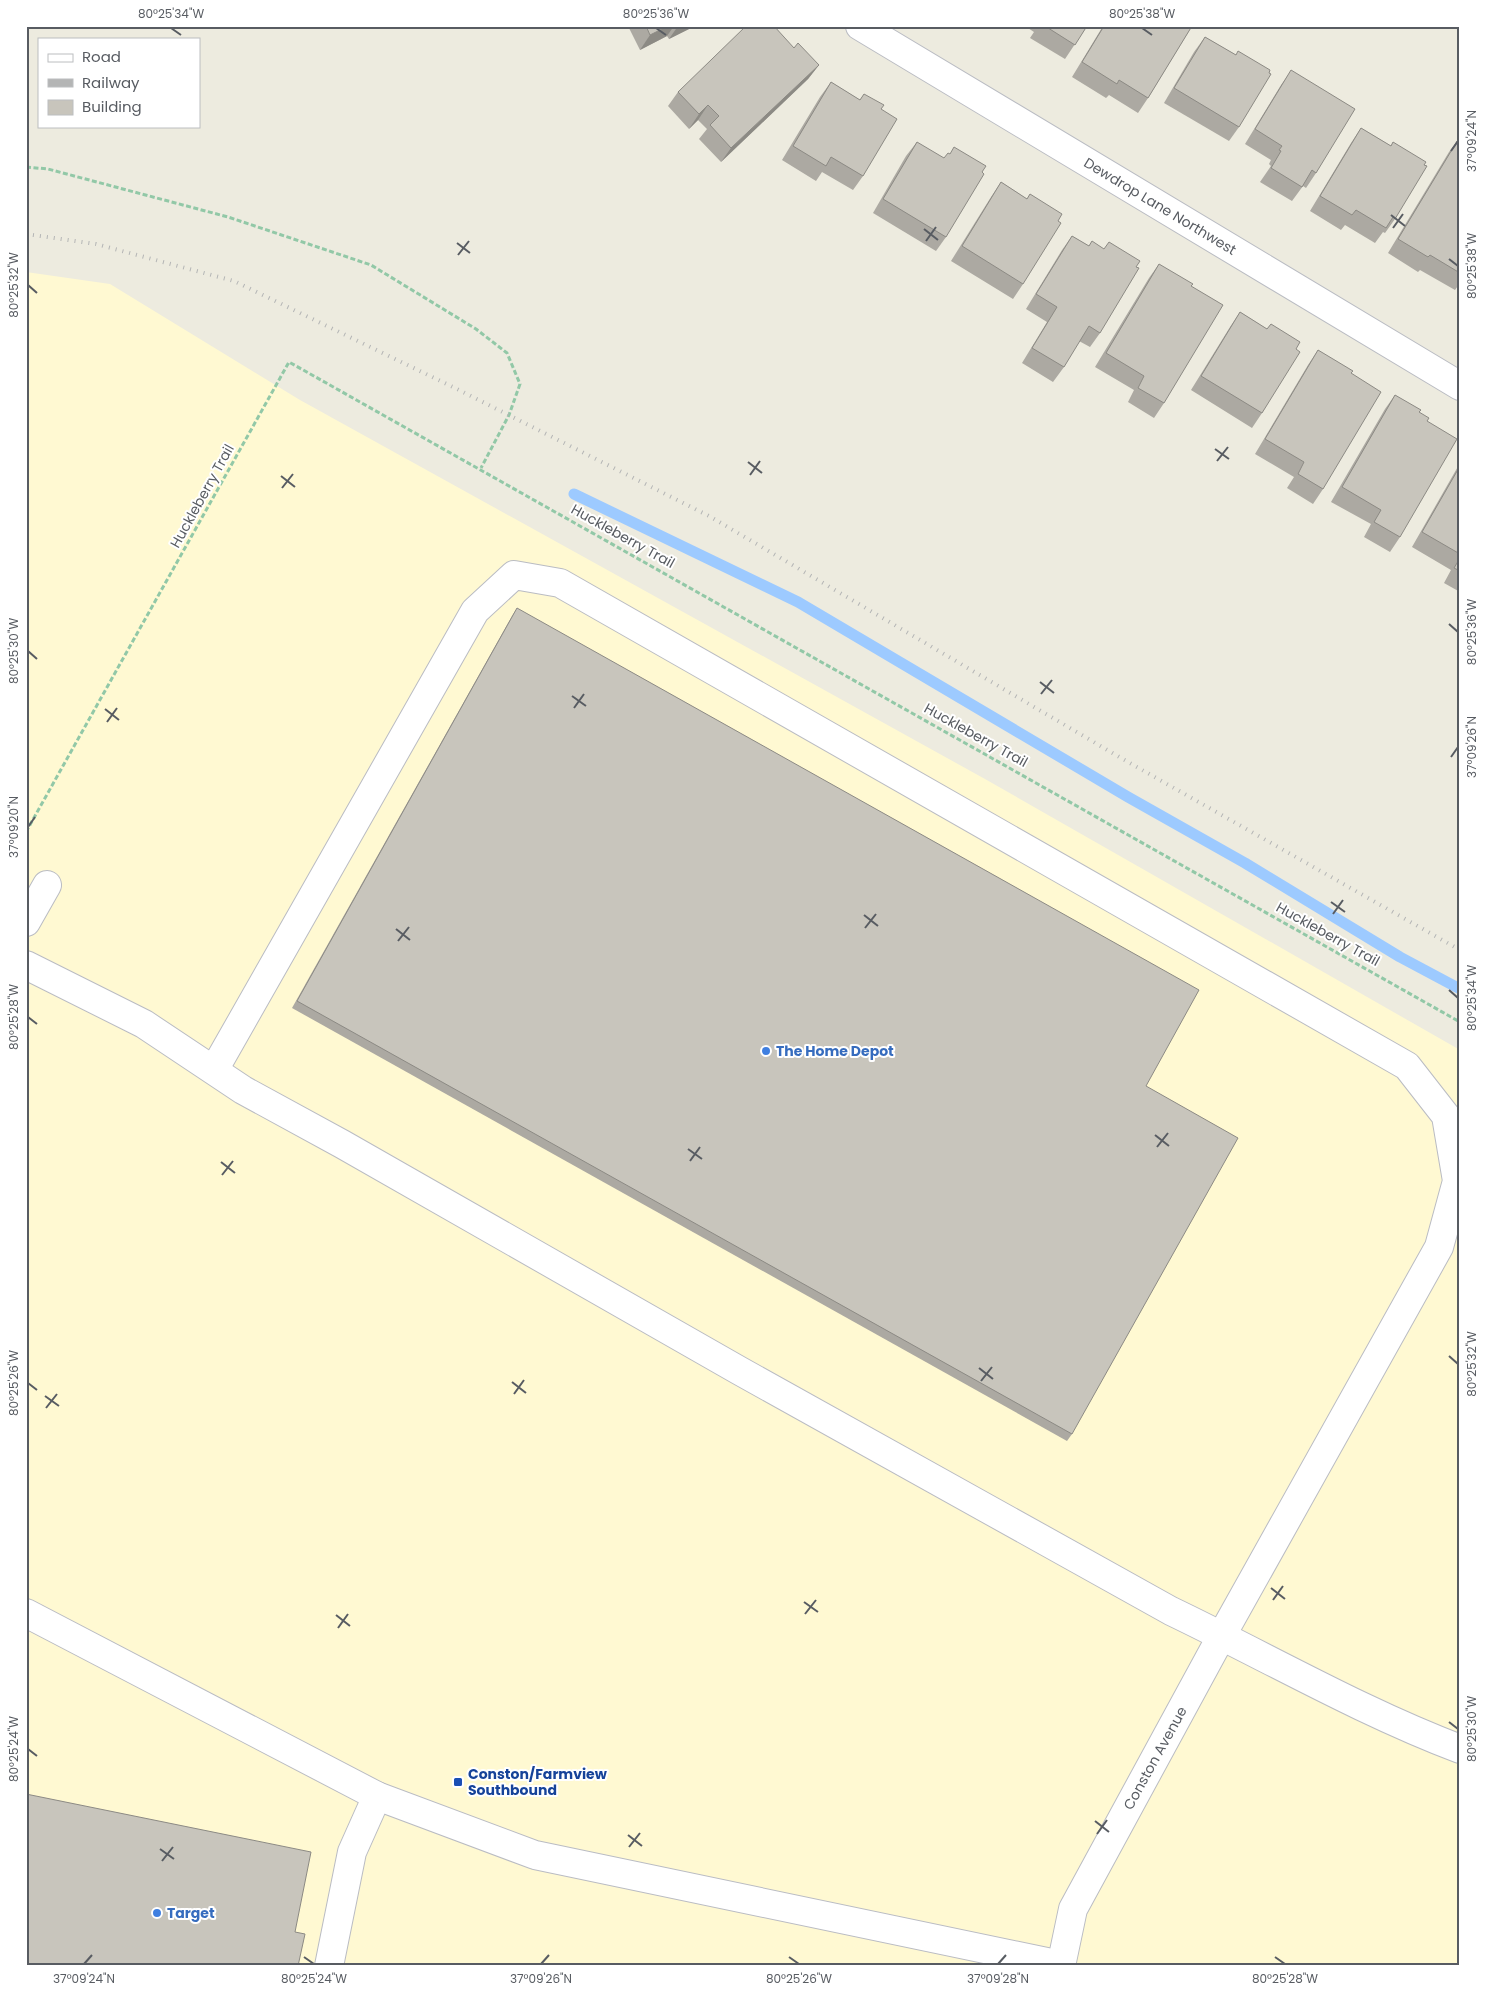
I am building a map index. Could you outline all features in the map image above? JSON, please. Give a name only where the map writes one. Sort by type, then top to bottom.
[{"type":"street","name":"Dewdrop Lane Northwest","points":[[860,26],[1460,386]]},
{"type":"street","name":"Conston Avenue","points":[[214,1070],[475,612],[514,575],[560,583],[1407,1066],[1446,1116],[1457,1181],[1439,1247],[1222,1635],[1072,1909],[1061,1965]]},
{"type":"street","points":[[26,922],[47,885]]},
{"type":"street","points":[[26,965],[144,1024],[243,1090],[342,1144],[934,1481],[1171,1611],[1222,1635],[1263,1659],[1414,1732],[1460,1749]]},
{"type":"street","points":[[26,1612],[377,1796],[535,1856],[1061,1965]]},
{"type":"street","points":[[329,1966],[352,1852],[377,1796]]},
{"type":"path","points":[[26,167],[48,169],[228,216],[370,265],[476,329],[506,353],[520,384],[509,415],[480,468]]},
{"type":"path","name":"Huckleberry Trail","points":[[26,832],[289,362],[1460,1022]]},
{"type":"shaded area","points":[[26,272],[110,284],[300,400],[985,779],[1460,1050],[1460,1966],[26,1966]]},
{"type":"building","points":[[646,26],[668,26],[650,35]]},
{"type":"building","points":[[746,26],[774,26],[794,48],[798,43],[819,65],[731,148],[710,125],[719,116],[708,105],[699,114],[678,92]]},
{"type":"building","points":[[1045,26],[1087,26],[1075,45]]},
{"type":"building","points":[[1104,26],[1192,26],[1148,98],[1119,80],[1117,84],[1082,62]]},
{"type":"building","points":[[1205,37],[1236,55],[1238,51],[1270,70],[1269,73],[1271,74],[1239,127],[1174,88]]},
{"type":"building","points":[[1291,70],[1355,109],[1316,173],[1312,170],[1302,187],[1271,168],[1282,146],[1255,129]]},
{"type":"building","points":[[831,82],[860,100],[864,94],[884,105],[881,109],[897,119],[863,176],[831,157],[826,166],[793,146]]},
{"type":"building","points":[[1361,128],[1391,146],[1393,142],[1426,162],[1424,165],[1427,166],[1395,219],[1393,217],[1386,228],[1356,210],[1352,215],[1320,196]]},
{"type":"building","points":[[1460,138],[1460,273],[1398,239]]},
{"type":"building","points":[[917,142],[944,158],[948,153],[950,154],[954,147],[986,166],[982,172],[984,174],[946,237],[883,199]]},
{"type":"building","points":[[1001,182],[1027,199],[1030,194],[1062,214],[1058,221],[1061,223],[1023,284],[962,246]]},
{"type":"building","points":[[1072,236],[1089,246],[1092,241],[1104,249],[1109,242],[1140,261],[1136,267],[1139,268],[1100,333],[1089,326],[1064,367],[1032,348],[1057,307],[1036,294]]},
{"type":"building","points":[[1159,264],[1223,305],[1164,403],[1138,388],[1144,376],[1106,353]]},
{"type":"building","points":[[1240,312],[1267,329],[1271,324],[1300,342],[1296,349],[1300,352],[1262,413],[1201,376]]},
{"type":"building","points":[[1318,350],[1353,371],[1351,373],[1381,392],[1323,489],[1298,474],[1304,462],[1265,439]]},
{"type":"building","points":[[1395,395],[1421,410],[1419,412],[1429,418],[1427,421],[1457,439],[1400,537],[1374,522],[1381,510],[1342,487]]},
{"type":"building","points":[[1460,466],[1460,554],[1422,532]]},
{"type":"building","points":[[1460,558],[1460,571],[1454,568]]},
{"type":"building","name":"The Home Depot","points":[[517,608],[1199,990],[1146,1086],[1238,1138],[1072,1434],[297,1001]]},
{"type":"building","name":"Target","points":[[26,1794],[311,1852],[295,1932],[305,1934],[298,1966],[26,1966]]},
{"type":"waterway","points":[[574,494],[798,602],[1128,797],[1245,863],[1400,957],[1460,989]]},
{"type":"railway","points":[[26,234],[96,244],[234,281],[455,388],[709,516],[1121,758],[1460,950]]},
{"type":"place","name":"The Home Depot","points":[[766,1051]]},
{"type":"place","name":"Conston/Farmview Southbound","points":[[458,1782]]},
{"type":"place","name":"Target","points":[[157,1913]]}]
